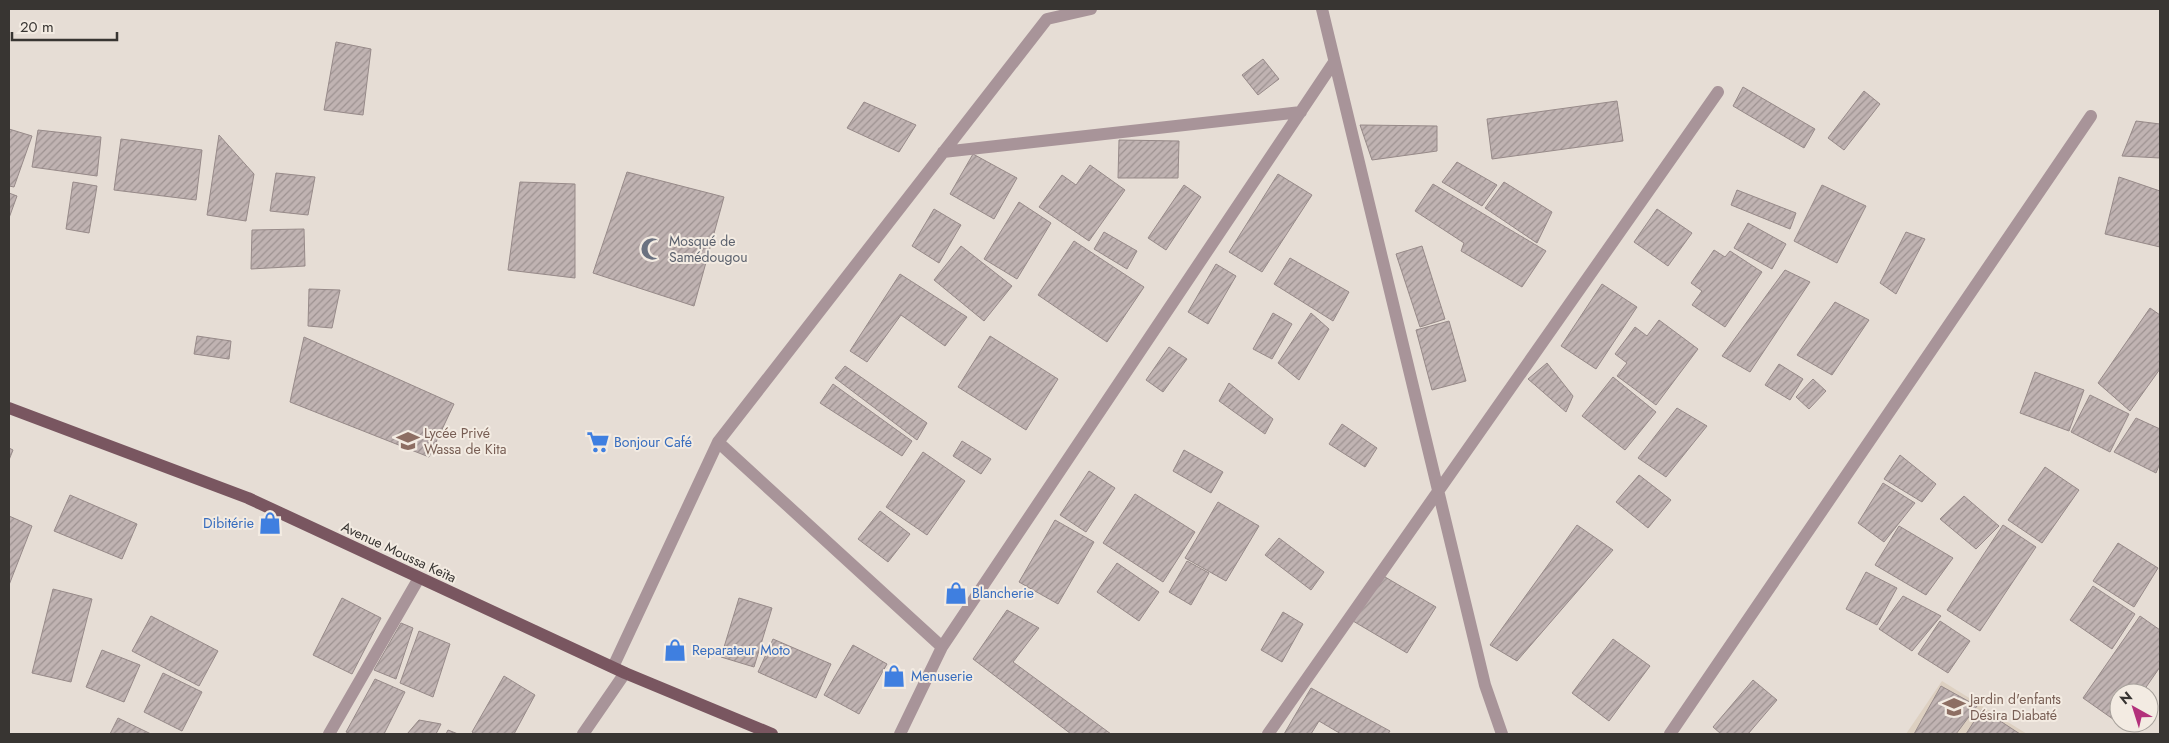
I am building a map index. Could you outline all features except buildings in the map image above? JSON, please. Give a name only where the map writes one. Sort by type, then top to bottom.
[{"type":"main road","name":"Avenue Moussa Keïta","points":[[9,408],[248,498],[619,670],[772,734]]},
{"type":"street","points":[[582,734],[619,670],[718,442],[1047,19],[1091,9]]},
{"type":"street","points":[[1322,9],[1485,685],[1502,734]]},
{"type":"street","points":[[900,734],[942,647],[1334,62]]},
{"type":"street","points":[[1268,734],[1718,92]]},
{"type":"street","points":[[943,152],[1301,112]]},
{"type":"street","points":[[1670,734],[2090,116]]},
{"type":"street","points":[[718,442],[942,647]]},
{"type":"street","points":[[329,734],[419,578]]},
{"type":"shaded area","name":"Jardin d'enfants Désira Diabaté","points":[[1942,681],[2027,734],[1906,734]]},
{"type":"place","name":"Mosqué de Samédougou","points":[[652,249]]},
{"type":"place","name":"Lycée Privé Wassa de Kita","points":[[408,441]]},
{"type":"place","name":"Bonjour Café","points":[[598,442]]},
{"type":"place","name":"Dibitérie","points":[[270,523]]},
{"type":"place","name":"Blancherie","points":[[956,593]]},
{"type":"place","name":"Reparateur Moto","points":[[675,650]]},
{"type":"place","name":"Menuserie","points":[[894,676]]},
{"type":"place","name":"Jardin d'enfants Désira Diabaté","points":[[1954,707]]}]
